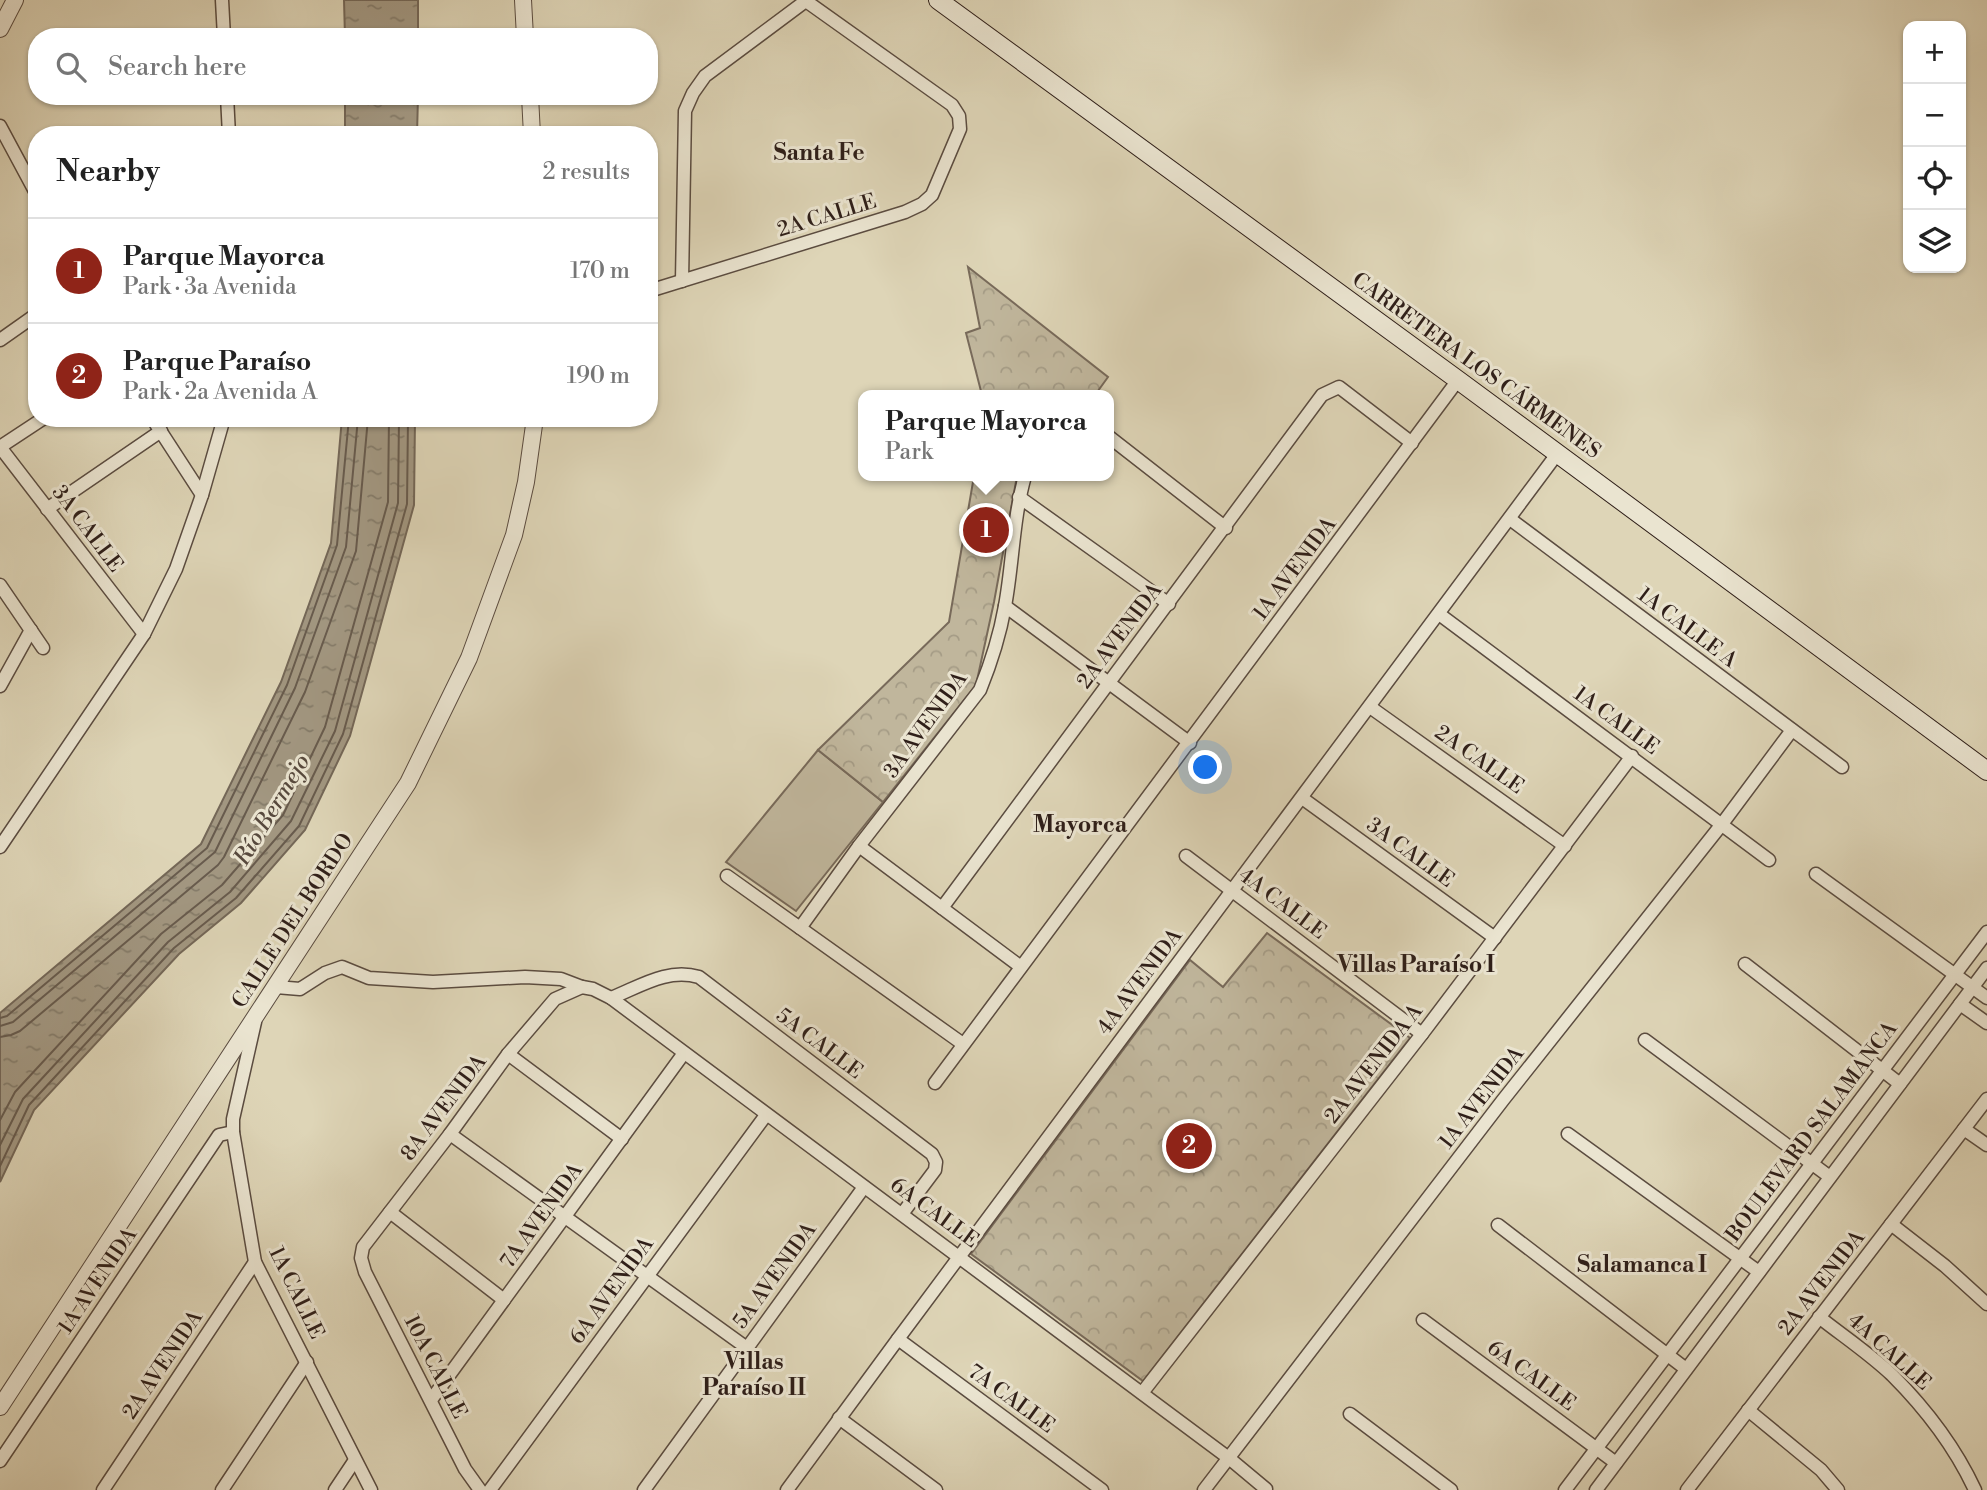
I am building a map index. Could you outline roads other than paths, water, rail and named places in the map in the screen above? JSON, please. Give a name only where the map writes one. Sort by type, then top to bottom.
[{"type":"main road","name":"CARRETERA LOS CÁRMENES","points":[[938,0],[1987,771]]},
{"type":"street","points":[[0,29],[15,0]]},
{"type":"street","points":[[222,0],[224,28]]},
{"type":"street","points":[[523,0],[525,28]]},
{"type":"street","points":[[682,281],[685,111],[693,93],[705,76],[807,0]]},
{"type":"street","name":"2A CALLE","points":[[658,288],[905,212],[922,204],[932,195],[960,129],[959,116],[952,105],[807,0]]},
{"type":"street","points":[[227,105],[229,126]]},
{"type":"street","points":[[531,105],[532,126]]},
{"type":"street","points":[[0,126],[28,178]]},
{"type":"street","points":[[2,333],[28,319]]},
{"type":"street","name":"1A AVENIDA","points":[[935,1083],[1458,380]]},
{"type":"street","name":"2A AVENIDA","points":[[942,908],[1322,395],[1339,387],[1412,443]]},
{"type":"street","points":[[0,447],[30,427]]},
{"type":"street","points":[[158,427],[202,495]]},
{"type":"street","points":[[0,847],[144,634],[176,569],[202,495],[221,427]]},
{"type":"street","name":"CALLE DEL BORDO","points":[[0,1407],[408,783],[469,658],[514,536],[526,482],[534,427]]},
{"type":"street","points":[[47,509],[161,431]]},
{"type":"street","points":[[1114,441],[1226,528]]},
{"type":"street","name":"3A CALLE","points":[[0,447],[144,634]]},
{"type":"street","name":"4A AVENIDA","points":[[788,1490],[1558,454]]},
{"type":"street","name":"3A AVENIDA","points":[[800,928],[859,846],[980,690],[989,668],[1005,606],[1019,497],[1024,481]]},
{"type":"street","points":[[1019,497],[1169,604]]},
{"type":"street","name":"1A CALLE A","points":[[1510,519],[1842,767]]},
{"type":"street","points":[[0,585],[43,648]]},
{"type":"street","points":[[1005,606],[1189,743]]},
{"type":"street","name":"1A CALLE","points":[[1439,614],[1769,860]]},
{"type":"street","points":[[0,686],[31,630]]},
{"type":"street","name":"2A CALLE","points":[[1370,707],[1565,846]]},
{"type":"street","name":"1A AVENIDA","points":[[1204,1490],[1503,1100],[1722,824],[1792,730]]},
{"type":"street","name":"2A AVENIDA A","points":[[1142,1393],[1422,1034],[1632,756]]},
{"type":"street","name":"3A CALLE","points":[[1301,798],[1495,938]]},
{"type":"street","points":[[859,846],[1021,967]]},
{"type":"street","name":"4A CALLE","points":[[1186,856],[1422,1034]]},
{"type":"street","points":[[1816,874],[1987,998]]},
{"type":"street","points":[[727,876],[963,1044]]},
{"type":"street","name":"BOULEVARD SALAMANCA","points":[[1565,1490],[1987,932]]},
{"type":"street","points":[[1745,964],[1900,1084]]},
{"type":"street","name":"6A CALLE","points":[[276,987],[300,989],[325,973],[342,967],[369,978],[433,982],[525,977],[561,979],[576,989],[593,989],[611,998],[960,1256],[1266,1489]]},
{"type":"street","name":"BOULEVARD SALAMANCA","points":[[1596,1490],[1987,968]]},
{"type":"street","name":"5A CALLE","points":[[611,998],[671,974],[684,973],[699,977],[932,1154],[936,1162],[935,1170],[902,1214]]},
{"type":"street","name":"8A AVENIDA","points":[[361,1258],[363,1247],[508,1054],[555,999],[576,989]]},
{"type":"street","points":[[1960,1004],[1987,1023]]},
{"type":"street","name":"1A CALLE","points":[[256,1018],[233,1119],[255,1262],[371,1490]]},
{"type":"street","points":[[1645,1040],[1830,1177]]},
{"type":"street","name":"7A AVENIDA","points":[[431,1400],[684,1053]]},
{"type":"street","points":[[508,1054],[622,1139]]},
{"type":"street","name":"2A AVENIDA","points":[[1686,1490],[1987,1099]]},
{"type":"street","name":"6A AVENIDA","points":[[490,1490],[766,1115]]},
{"type":"street","points":[[1964,1129],[1987,1145]]},
{"type":"street","name":"1A AVENIDA","points":[[0,1461],[219,1135],[233,1132]]},
{"type":"street","points":[[1569,1133],[1759,1272]]},
{"type":"street","points":[[450,1134],[747,1349]]},
{"type":"street","name":"5A AVENIDA","points":[[644,1490],[864,1187]]},
{"type":"street","points":[[390,1212],[504,1300]]},
{"type":"street","points":[[1891,1224],[1945,1266],[1987,1304]]},
{"type":"street","points":[[1498,1225],[1686,1369]]},
{"type":"street","name":"10A CALLE","points":[[361,1258],[365,1272],[465,1469],[480,1490]]},
{"type":"street","name":"2A AVENIDA","points":[[103,1490],[255,1262]]},
{"type":"street","name":"4A CALLE","points":[[1819,1317],[1890,1374],[1926,1412],[1965,1469],[1975,1490]]},
{"type":"street","name":"6A CALLE","points":[[1423,1320],[1616,1463]]},
{"type":"street","name":"7A CALLE","points":[[898,1339],[1102,1490]]},
{"type":"street","points":[[222,1490],[307,1362]]},
{"type":"street","points":[[1748,1410],[1821,1470],[1839,1490]]},
{"type":"street","points":[[1350,1414],[1451,1490]]},
{"type":"street","points":[[839,1418],[936,1490]]},
{"type":"street","points":[[335,1490],[355,1460]]},
{"type":"water","points":[[344,0],[418,0],[418,28],[345,28]]},
{"type":"water","points":[[345,105],[418,105],[417,126],[345,126]]},
{"type":"water","name":"Río Bermejo","points":[[341,427],[415,427],[414,505],[350,736],[305,830],[241,903],[179,954],[34,1110],[0,1182],[0,1013],[201,844],[281,682],[331,543]]},
{"type":"place","name":"Parque Mayorca","points":[[986,530]]},
{"type":"place","name":"Parque Paraíso","points":[[1189,1146]]},
{"type":"district","name":"Santa Fe","points":[[819,153]]},
{"type":"district","name":"Mayorca","points":[[1080,825]]},
{"type":"district","name":"Villas Paraíso I","points":[[1416,965]]},
{"type":"district","name":"Salamanca I","points":[[1642,1265]]},
{"type":"district","name":"Villas Paraíso II","points":[[754,1375]]}]
